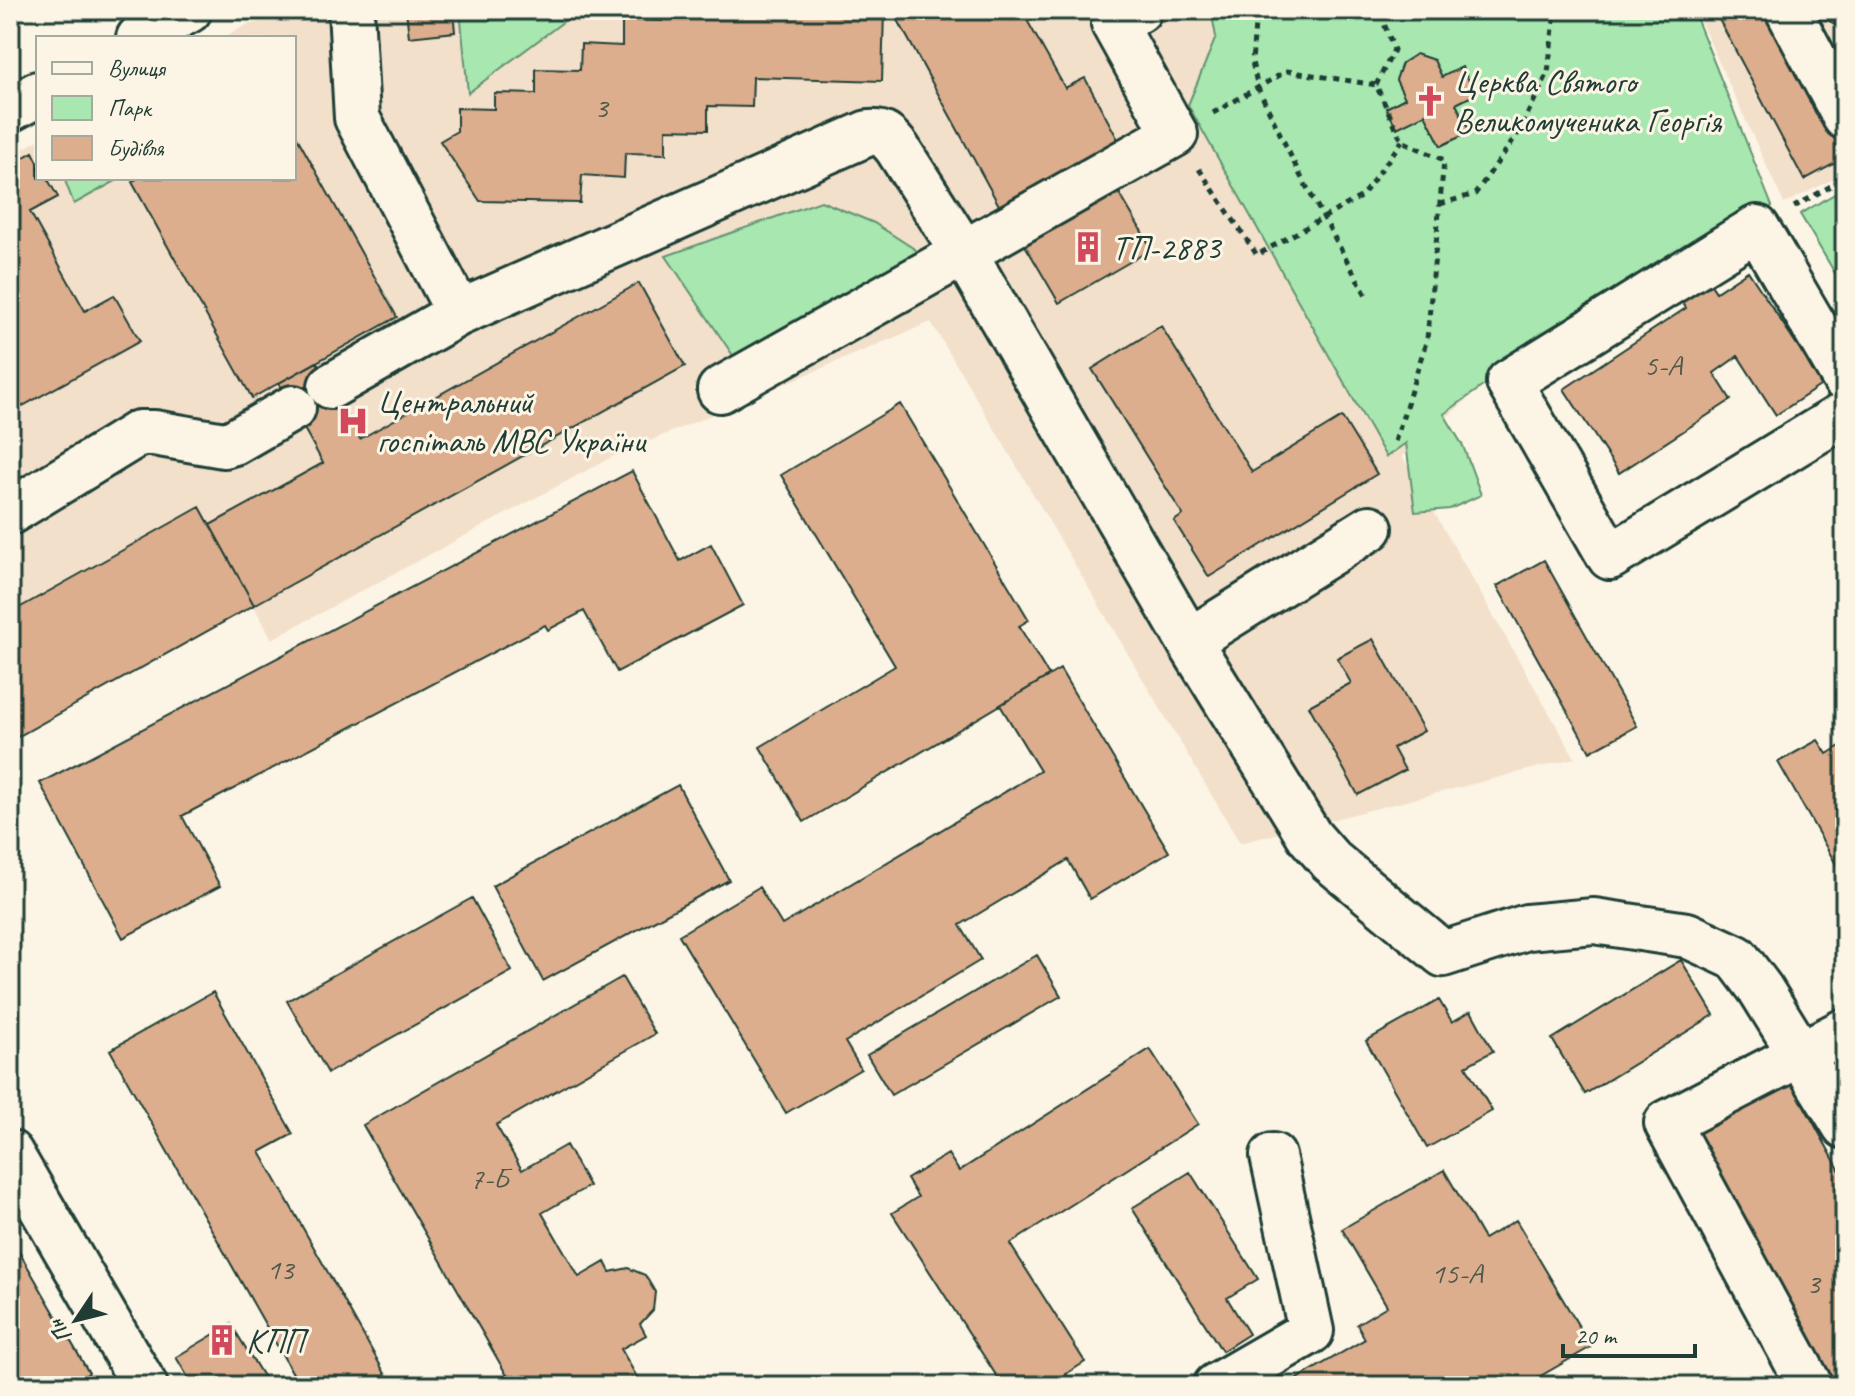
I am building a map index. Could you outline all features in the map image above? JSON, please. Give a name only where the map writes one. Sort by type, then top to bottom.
[{"type":"street","points":[[143,36],[189,10]]},
{"type":"street","points":[[351,10],[357,118],[459,313]]},
{"type":"street","points":[[720,390],[1175,134],[1114,24],[1139,10]]},
{"type":"street","points":[[1788,10],[1845,117]]},
{"type":"street","points":[[10,109],[36,95]]},
{"type":"street","points":[[331,386],[459,313],[868,133],[878,132],[888,137],[897,148],[964,253],[1189,641],[1310,837],[1331,861],[1443,954],[1527,927],[1594,921],[1687,935],[1737,958],[1845,1126]]},
{"type":"street","points":[[1845,379],[1757,228],[1509,382],[1610,557],[1845,414]]},
{"type":"street","points":[[10,512],[139,433],[224,445],[293,408]]},
{"type":"street","points":[[1189,641],[1370,528]]},
{"type":"street","points":[[1810,1386],[1667,1123],[1845,1031]]},
{"type":"street","points":[[10,1153],[145,1386]]},
{"type":"street","points":[[1216,1386],[1311,1331],[1273,1156]]},
{"type":"path","points":[[1270,10],[1255,24],[1252,62],[1258,88],[1299,173],[1366,295]]},
{"type":"path","points":[[1376,85],[1394,50],[1379,10]]},
{"type":"path","points":[[1440,204],[1475,194],[1517,135],[1548,73],[1555,10]]},
{"type":"path","points":[[1376,85],[1287,71],[1175,134],[1257,255],[1362,196],[1402,141]]},
{"type":"path","points":[[1376,85],[1402,141],[1444,160],[1427,339],[1394,445]]},
{"type":"path","points":[[1757,228],[1845,178]]},
{"type":"shaded area","name":"Центральний госпіталь МВС України","points":[[337,10],[1691,10],[1483,386],[1402,456],[1575,758],[1240,843],[931,322],[612,457],[272,639],[200,508],[10,613],[10,156],[36,141],[36,180],[296,180],[296,36],[226,36],[248,24]]},
{"type":"shaded area","points":[[1695,10],[1845,10],[1845,173],[1784,204]]},
{"type":"green space","points":[[460,10],[579,10],[468,93]]},
{"type":"green space","points":[[1211,10],[1693,10],[1772,206],[1483,386],[1444,414],[1463,446],[1481,495],[1450,509],[1415,512],[1406,443],[1386,457],[1188,105],[1216,37]]},
{"type":"green space","points":[[65,180],[117,180],[74,204]]},
{"type":"green space","points":[[1845,188],[1845,290],[1800,214]]},
{"type":"green space","points":[[821,201],[874,223],[919,252],[734,357],[666,256]]},
{"type":"building","points":[[406,10],[453,10],[455,32],[409,37]]},
{"type":"building","points":[[662,10],[925,10],[925,13],[884,11],[882,81],[753,77],[752,107],[708,106],[708,130],[666,129],[666,154],[625,153],[624,178],[582,175],[580,203],[480,201],[440,141],[457,131],[457,108],[494,109],[494,93],[536,94],[536,69],[580,70],[581,44],[622,46],[622,20],[662,21]]},
{"type":"building","points":[[925,10],[1029,10],[1023,13],[1065,88],[1085,78],[1121,145],[1002,211],[893,11],[925,13]]},
{"type":"building","points":[[1714,10],[1781,10],[1845,130],[1845,158],[1804,180]]},
{"type":"building","points":[[1817,10],[1845,10],[1845,29],[1815,14]]},
{"type":"building","name":"Церква Святого Великомученика Георгія","points":[[1416,54],[1434,60],[1442,77],[1462,67],[1476,94],[1456,104],[1470,132],[1441,146],[1425,114],[1397,128],[1386,108],[1405,98],[1396,80],[1402,63]]},
{"type":"building","points":[[296,136],[397,317],[252,398],[132,182],[296,180]]},
{"type":"building","points":[[33,152],[36,180],[48,180],[58,197],[30,212],[85,311],[114,295],[140,341],[10,413],[10,165]]},
{"type":"building","name":"ТП-2883","points":[[1118,191],[1152,249],[1059,303],[1025,245]]},
{"type":"building","points":[[1700,268],[1716,292],[1748,271],[1823,384],[1776,415],[1738,356],[1714,373],[1731,400],[1619,473],[1564,389],[1686,308],[1672,287]]},
{"type":"building","points":[[639,283],[685,366],[254,605],[210,525],[323,463],[279,383],[317,362],[360,439]]},
{"type":"building","points":[[1161,326],[1252,472],[1342,417],[1377,474],[1209,577],[1174,521],[1183,515],[1092,369]]},
{"type":"building","points":[[900,404],[1029,620],[1019,626],[1049,676],[804,822],[760,747],[895,666],[781,475]]},
{"type":"building","points":[[632,471],[680,561],[711,544],[743,605],[617,672],[584,611],[548,630],[545,625],[182,816],[220,886],[123,938],[40,783]]},
{"type":"building","points":[[200,507],[254,605],[10,741],[10,613]]},
{"type":"building","points":[[1544,560],[1637,726],[1590,752],[1497,586]]},
{"type":"building","points":[[1373,639],[1424,731],[1393,748],[1405,770],[1358,795],[1309,706],[1351,683],[1337,658]]},
{"type":"building","points":[[1060,669],[1169,852],[1090,899],[1068,860],[960,925],[981,960],[845,1042],[861,1069],[786,1113],[679,935],[759,887],[782,925],[1040,771],[1000,705]]},
{"type":"building","points":[[1818,740],[1827,754],[1845,743],[1845,862],[1837,866],[1778,762]]},
{"type":"building","points":[[678,785],[729,880],[543,981],[492,886]]},
{"type":"building","points":[[472,898],[512,971],[328,1073],[287,1001]]},
{"type":"building","points":[[1037,955],[1061,996],[891,1095],[867,1055]]},
{"type":"building","points":[[1681,960],[1714,1015],[1585,1094],[1552,1039]]},
{"type":"building","points":[[622,977],[655,1034],[496,1125],[522,1170],[566,1145],[589,1186],[542,1213],[579,1277],[605,1262],[610,1272],[628,1268],[645,1275],[655,1292],[653,1310],[640,1324],[646,1335],[621,1349],[642,1386],[513,1386],[363,1125]]},
{"type":"building","points":[[213,992],[293,1134],[260,1152],[392,1386],[300,1386],[110,1050]]},
{"type":"building","points":[[1439,1000],[1452,1022],[1471,1011],[1493,1051],[1466,1066],[1492,1111],[1427,1148],[1366,1041]]},
{"type":"building","points":[[1150,1049],[1198,1124],[1010,1244],[1085,1362],[1066,1374],[1074,1386],[1003,1386],[892,1213],[918,1197],[907,1179],[948,1154],[959,1171]]},
{"type":"building","points":[[1790,1080],[1845,1180],[1845,1386],[1836,1386],[1697,1131]]},
{"type":"building","points":[[1444,1170],[1484,1239],[1516,1220],[1591,1347],[1523,1386],[1285,1386],[1365,1339],[1357,1324],[1387,1306],[1342,1229]]},
{"type":"building","points":[[1190,1172],[1258,1279],[1227,1298],[1249,1334],[1222,1351],[1132,1208]]},
{"type":"building","points":[[10,1236],[89,1373],[66,1386],[10,1386]]},
{"type":"building","name":"КПП","points":[[231,1324],[269,1386],[193,1386],[176,1357]]},
{"type":"place","name":"Церква Святого Великомученика Георгія","points":[[1430,101]]},
{"type":"place","name":"ТП-2883","points":[[1088,247]]},
{"type":"place","name":"Центральний госпіталь МВС України","points":[[353,421]]},
{"type":"place","name":"КПП","points":[[222,1340]]}]
